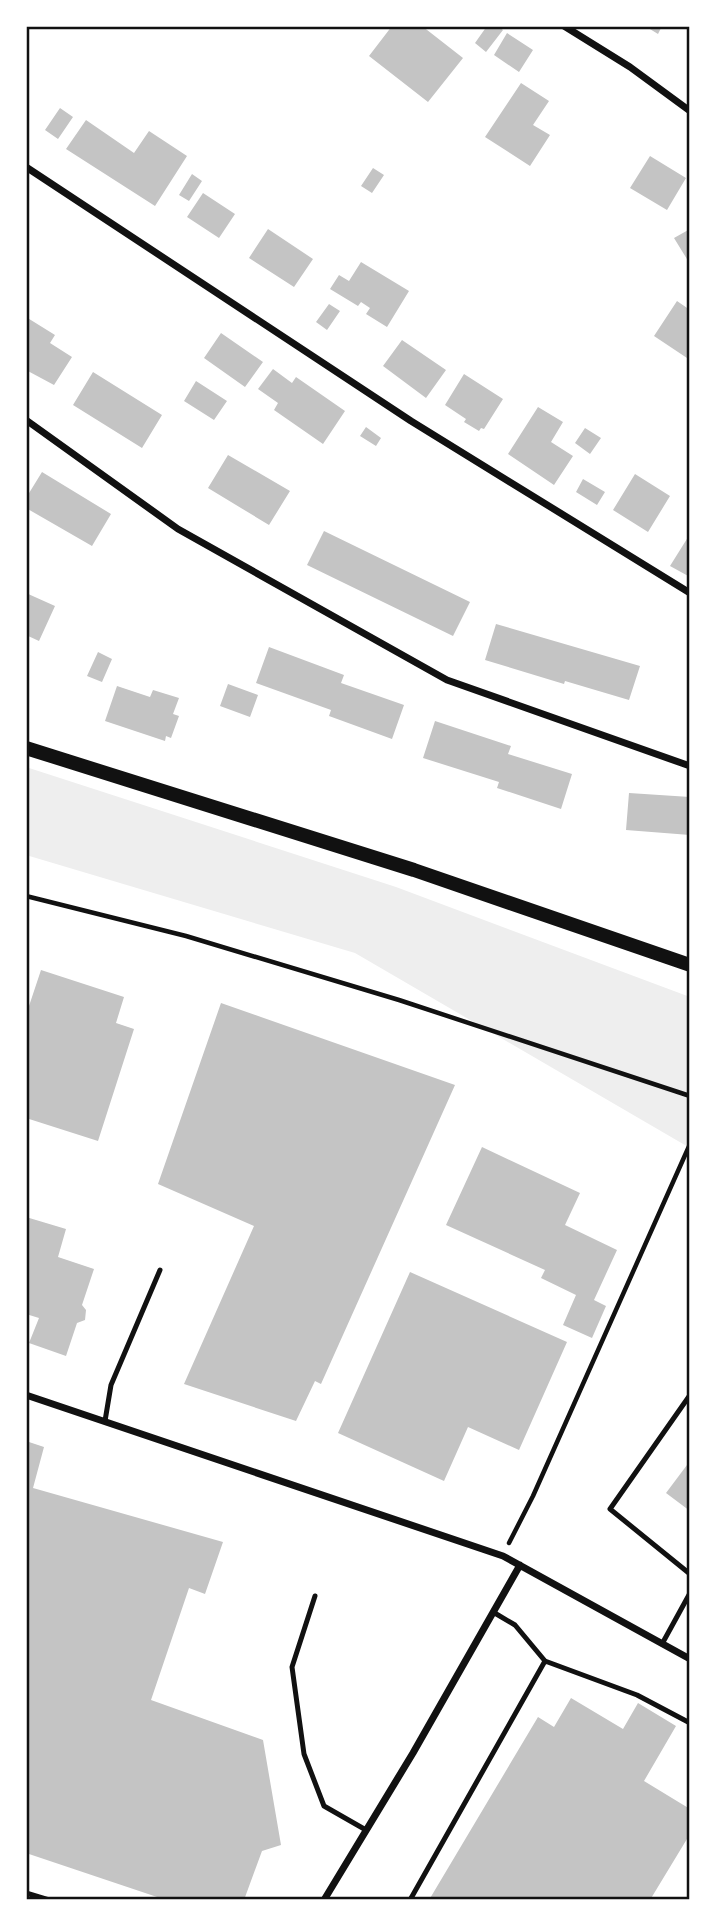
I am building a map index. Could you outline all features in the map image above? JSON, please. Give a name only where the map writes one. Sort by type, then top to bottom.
[{"type":"main road","points":[[26,748],[414,870],[690,965]]},
{"type":"street","points":[[564,26],[630,67],[690,111]]},
{"type":"street","points":[[26,167],[411,421],[690,593]]},
{"type":"street","points":[[26,420],[178,529],[447,680],[690,766]]},
{"type":"street","points":[[26,1395],[503,1556],[690,1659]]},
{"type":"street","points":[[324,1900],[520,1565]]},
{"type":"lane","points":[[105,1421],[111,1385],[159,1270]]},
{"type":"lane","points":[[690,1395],[610,1509],[690,1574]]},
{"type":"lane","points":[[662,1644],[690,1593]]},
{"type":"lane","points":[[315,1596],[292,1667],[304,1754],[324,1806],[366,1830]]},
{"type":"lane","points":[[493,1612],[515,1625],[545,1661],[637,1695],[690,1723]]},
{"type":"lane","points":[[410,1900],[545,1661]]},
{"type":"lane","points":[[26,1893],[48,1900]]},
{"type":"path","points":[[26,896],[186,936],[372,992],[690,1096]]},
{"type":"path","points":[[503,1556],[533,1496],[690,1144]]},
{"type":"shaded area","points":[[26,767],[396,887],[690,997],[690,1148],[355,953],[26,855]]},
{"type":"building","points":[[392,26],[422,26],[463,58],[428,102],[369,56]]},
{"type":"building","points":[[487,26],[498,26],[503,30],[486,52],[475,43]]},
{"type":"building","points":[[645,26],[662,26],[658,34]]},
{"type":"building","points":[[507,33],[533,50],[519,72],[494,55]]},
{"type":"building","points":[[521,83],[549,101],[533,125],[550,135],[530,166],[485,137]]},
{"type":"building","points":[[60,108],[73,117],[58,139],[45,130]]},
{"type":"building","points":[[86,120],[134,153],[149,131],[187,156],[155,206],[66,149]]},
{"type":"building","points":[[650,156],[686,178],[667,210],[630,188]]},
{"type":"building","points":[[373,168],[384,175],[372,193],[361,186]]},
{"type":"building","points":[[192,174],[202,181],[189,201],[179,195]]},
{"type":"building","points":[[203,193],[235,214],[219,238],[187,217]]},
{"type":"building","points":[[268,229],[313,259],[294,287],[249,258]]},
{"type":"building","points":[[690,229],[690,264],[674,238]]},
{"type":"building","points":[[361,262],[409,291],[387,327],[366,314],[370,308],[361,302],[358,306],[330,289],[339,275],[349,281]]},
{"type":"building","points":[[677,301],[690,310],[690,360],[654,336]]},
{"type":"building","points":[[329,304],[340,311],[327,330],[316,322]]},
{"type":"building","points":[[26,317],[55,335],[50,343],[72,357],[54,385],[26,370]]},
{"type":"building","points":[[221,333],[263,362],[245,387],[204,358]]},
{"type":"building","points":[[402,340],[446,370],[426,398],[383,366]]},
{"type":"building","points":[[273,369],[292,383],[296,377],[345,411],[323,444],[274,410],[278,403],[258,389]]},
{"type":"building","points":[[93,372],[162,415],[142,448],[73,405]]},
{"type":"building","points":[[464,374],[503,399],[484,429],[479,431],[445,405]]},
{"type":"building","points":[[196,381],[227,401],[214,420],[184,401]]},
{"type":"building","points":[[538,407],[563,422],[551,442],[573,456],[554,485],[508,454]]},
{"type":"building","points":[[366,427],[381,438],[376,446],[360,436]]},
{"type":"building","points":[[585,428],[601,438],[590,454],[575,443]]},
{"type":"building","points":[[228,455],[290,491],[269,525],[208,488]]},
{"type":"building","points":[[42,472],[111,514],[92,546],[26,508],[26,498]]},
{"type":"building","points":[[635,474],[670,496],[648,532],[613,510]]},
{"type":"building","points":[[583,479],[605,492],[597,505],[576,492]]},
{"type":"building","points":[[324,531],[470,602],[453,636],[307,565]]},
{"type":"building","points":[[690,534],[690,577],[670,566]]},
{"type":"building","points":[[26,593],[55,606],[39,641],[26,635]]},
{"type":"building","points":[[496,624],[640,666],[629,700],[485,660]]},
{"type":"building","points":[[269,647],[344,675],[341,683],[404,705],[392,739],[329,716],[331,710],[256,683]]},
{"type":"building","points":[[98,652],[112,659],[102,682],[87,676]]},
{"type":"building","points":[[228,684],[258,695],[250,717],[220,706]]},
{"type":"building","points":[[117,686],[150,697],[153,690],[179,698],[173,714],[179,716],[171,738],[166,736],[165,741],[105,721]]},
{"type":"building","points":[[435,721],[511,746],[508,754],[572,774],[561,809],[497,788],[499,782],[423,758]]},
{"type":"building","points":[[629,793],[690,797],[690,835],[626,830]]},
{"type":"building","points":[[41,970],[124,997],[116,1023],[134,1029],[98,1141],[26,1118],[26,1015]]},
{"type":"building","points":[[221,1003],[455,1085],[321,1384],[315,1381],[296,1421],[184,1384],[254,1226],[158,1184]]},
{"type":"building","points":[[482,1147],[580,1193],[565,1225],[617,1250],[594,1300],[606,1306],[592,1338],[563,1325],[576,1295],[541,1278],[545,1270],[446,1225]]},
{"type":"building","points":[[26,1217],[66,1229],[58,1257],[94,1269],[82,1305],[86,1310],[85,1320],[77,1323],[66,1356],[29,1343],[39,1318],[26,1314]]},
{"type":"building","points":[[410,1272],[567,1342],[519,1450],[468,1427],[444,1481],[338,1433]]},
{"type":"building","points":[[26,1441],[44,1447],[33,1488],[223,1542],[205,1594],[189,1588],[151,1700],[263,1740],[281,1845],[262,1851],[244,1900],[166,1900],[26,1853]]},
{"type":"building","points":[[690,1461],[690,1511],[666,1493]]},
{"type":"building","points":[[571,1698],[623,1729],[638,1703],[676,1726],[644,1781],[690,1809],[690,1834],[650,1900],[429,1900],[538,1717],[554,1727]]}]
